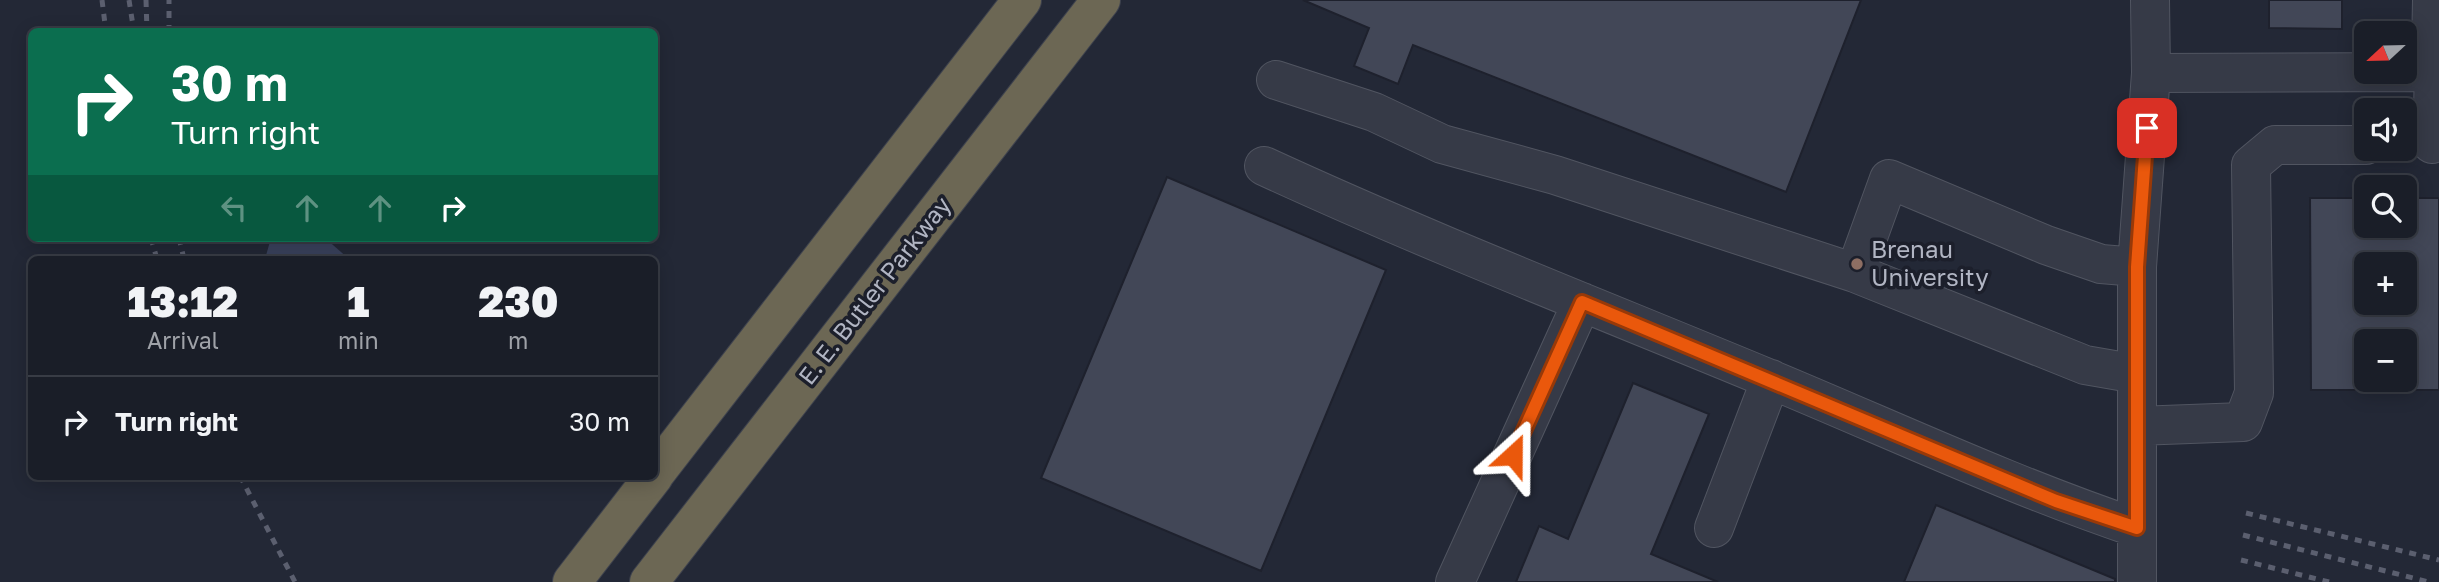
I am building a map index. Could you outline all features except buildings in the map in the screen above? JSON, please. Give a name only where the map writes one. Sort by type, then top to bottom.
[{"type":"highway","points":[[658,471],[1023,0]]},
{"type":"highway","name":"E. E. Butler Parkway","points":[[649,582],[1101,0]]},
{"type":"highway","points":[[572,582],[651,480]]},
{"type":"street","points":[[2137,582],[2137,267],[2151,73],[2150,0]]},
{"type":"street","points":[[2425,144],[2437,72],[2431,50],[2432,0]]},
{"type":"street","points":[[2151,73],[2437,72]]},
{"type":"street","points":[[1276,80],[1374,112],[1442,144],[1555,175],[1855,273],[2085,365],[2137,374]]},
{"type":"street","points":[[2137,426],[2244,422],[2253,393],[2250,165],[2275,145],[2354,145]]},
{"type":"street","points":[[1264,166],[1391,225],[1770,379],[2056,501],[2137,528]]},
{"type":"street","points":[[1855,273],[1889,179],[2046,245],[2101,264],[2137,267]]},
{"type":"street","points":[[1455,582],[1582,302]]},
{"type":"street","points":[[1714,528],[1770,379]]},
{"type":"water","points":[[270,242],[330,242],[346,256],[266,256]]},
{"type":"railway","points":[[102,0],[106,28]]},
{"type":"railway","points":[[129,0],[133,28]]},
{"type":"railway","points":[[146,0],[147,28]]},
{"type":"railway","points":[[169,0],[169,28]]},
{"type":"railway","points":[[152,242],[156,256]]},
{"type":"railway","points":[[180,242],[183,256]]},
{"type":"railway","points":[[242,480],[295,582]]},
{"type":"railway","points":[[2246,513],[2439,560]]},
{"type":"railway","points":[[2243,535],[2429,582]]},
{"type":"railway","points":[[2241,560],[2329,582]]},
{"type":"place","name":"Brenau University","points":[[1857,264]]},
{"type":"route","points":[[1513,455],[1582,302],[2056,501],[2137,528],[2137,267],[2147,128]]}]
